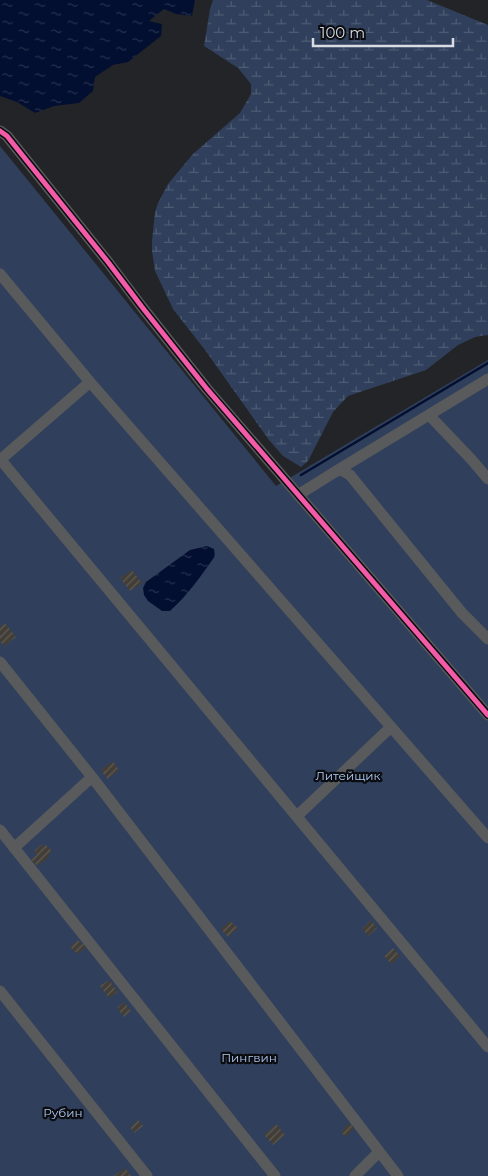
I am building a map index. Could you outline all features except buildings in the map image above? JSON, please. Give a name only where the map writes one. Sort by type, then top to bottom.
[{"type":"street","points":[[0,131],[7,136],[207,389],[488,715]]},
{"type":"street","points":[[0,274],[90,382],[488,838]]},
{"type":"street","points":[[298,495],[488,379]]},
{"type":"street","points":[[90,382],[0,459],[488,1047]]},
{"type":"street","points":[[429,415],[488,479]]},
{"type":"street","points":[[338,470],[350,475],[462,613],[488,639]]},
{"type":"street","points":[[0,662],[92,777],[398,1176]]},
{"type":"street","points":[[297,816],[391,727]]},
{"type":"street","points":[[14,848],[92,777]]},
{"type":"street","points":[[0,830],[275,1176]]},
{"type":"street","points":[[0,991],[147,1176]]},
{"type":"street","points":[[355,1176],[379,1152]]},
{"type":"green space","points":[[213,0],[427,0],[488,25],[488,335],[475,337],[458,345],[426,370],[348,396],[333,412],[308,461],[301,467],[283,456],[269,440],[205,350],[173,309],[155,271],[152,241],[155,212],[168,184],[193,154],[240,113],[251,94],[251,84],[238,68],[204,46]]},
{"type":"green space","points":[[0,146],[276,486],[488,360],[488,1176],[0,1176]]},
{"type":"water","points":[[0,0],[195,0],[192,16],[176,14],[164,9],[149,21],[162,24],[161,36],[128,62],[113,65],[95,77],[93,91],[79,103],[54,106],[35,113],[17,102],[0,96]]},
{"type":"water","points":[[207,546],[214,549],[215,556],[177,605],[170,611],[162,611],[148,601],[144,595],[143,588],[146,582],[190,550]]},
{"type":"waterway","points":[[301,475],[488,363]]},
{"type":"cycle path","points":[[0,131],[7,136],[207,389],[488,715]]},
{"type":"park label","name":"Литейщик","points":[[348,775]]},
{"type":"park label","name":"Пингвин","points":[[249,1057]]},
{"type":"park label","name":"Рубин","points":[[63,1112]]}]
